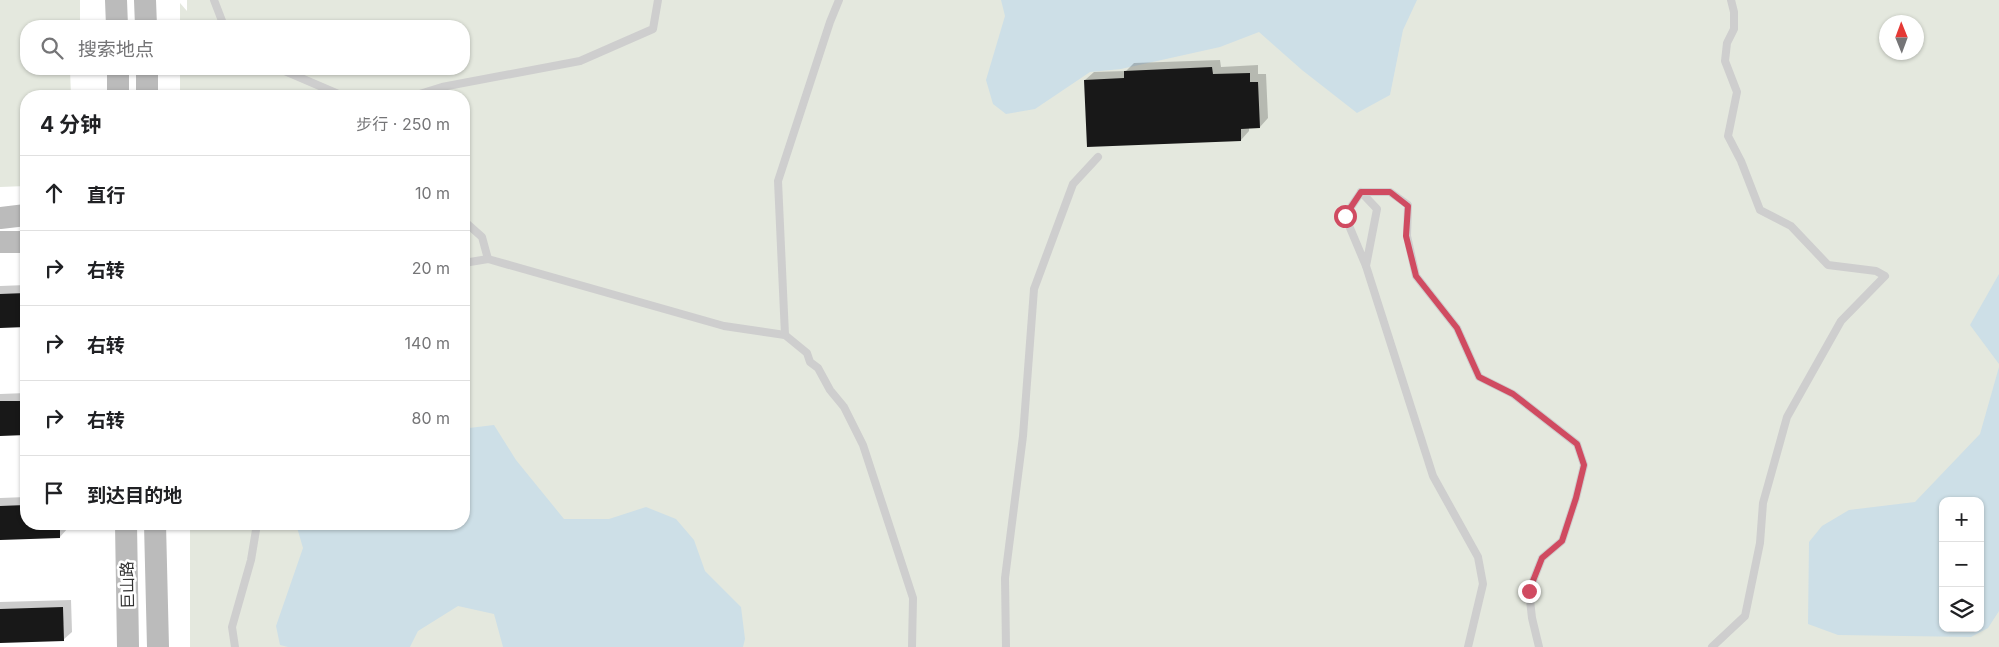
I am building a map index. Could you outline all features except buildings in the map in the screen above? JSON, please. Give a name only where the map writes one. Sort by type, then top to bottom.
[{"type":"main road","points":[[116,0],[117,20]]},
{"type":"main road","points":[[145,0],[146,20]]},
{"type":"main road","points":[[118,75],[118,90]]},
{"type":"main road","points":[[146,75],[147,90]]},
{"type":"main road","points":[[0,218],[20,216]]},
{"type":"main road","points":[[0,242],[20,242]]},
{"type":"main road","name":"巨山路","points":[[126,530],[128,647]]},
{"type":"main road","name":"巨山路","points":[[155,530],[158,647]]},
{"type":"lane","points":[[214,0],[222,20]]},
{"type":"lane","points":[[433,90],[449,85],[580,62],[653,28],[658,0]]},
{"type":"lane","points":[[785,335],[778,181],[830,22],[839,0]]},
{"type":"lane","points":[[1712,647],[1745,616],[1760,543],[1763,503],[1787,416],[1841,321],[1885,276],[1876,271],[1828,265],[1791,226],[1760,210],[1741,160],[1728,136],[1737,92],[1725,61],[1727,43],[1734,29],[1734,12],[1731,0]]},
{"type":"lane","points":[[294,75],[330,90]]},
{"type":"lane","points":[[1006,647],[1005,578],[1024,436],[1034,289],[1073,184],[1098,157]]},
{"type":"lane","points":[[1361,192],[1378,209],[1366,266]]},
{"type":"lane","points":[[1361,192],[1345,216],[1366,266],[1433,476],[1478,556],[1483,584],[1468,647]]},
{"type":"lane","points":[[1361,192],[1390,192],[1408,206],[1406,236],[1416,276],[1457,328],[1479,377],[1513,394],[1577,444],[1584,465],[1562,541],[1542,558],[1529,591],[1532,618],[1539,647]]},
{"type":"lane","points":[[470,227],[482,238],[488,259]]},
{"type":"lane","points":[[470,262],[488,259],[724,326],[785,335],[807,353],[810,362],[818,368],[830,390],[844,407],[863,445],[913,598],[912,647]]},
{"type":"lane","points":[[235,647],[232,627],[251,560],[256,530]]},
{"type":"shaded area","points":[[0,0],[80,0],[80,20],[20,20],[20,75],[70,75],[71,90],[20,90],[20,186],[0,187]]},
{"type":"shaded area","points":[[187,0],[1999,0],[1999,647],[190,647],[190,530],[470,530],[470,90],[180,90],[180,75],[470,75],[470,20],[180,20],[180,3],[187,11]]},
{"type":"shaded area","points":[[1001,0],[1417,0],[1403,30],[1390,95],[1357,113],[1302,70],[1259,32],[1220,47],[1121,69],[1090,72],[1035,109],[1006,114],[993,104],[986,80],[1005,16]]},
{"type":"shaded area","points":[[1999,274],[1999,364],[1970,325]]},
{"type":"shaded area","points":[[1999,367],[1999,611],[1988,628],[1984,630],[1984,497],[1939,497],[1939,632],[1980,632],[1971,637],[1838,635],[1808,624],[1809,542],[1822,526],[1849,510],[1915,502],[1980,434]]},
{"type":"shaded area","points":[[494,425],[516,460],[564,519],[609,519],[646,507],[676,519],[694,540],[705,571],[741,607],[745,639],[743,647],[503,647],[494,614],[458,606],[418,631],[410,647],[288,647],[280,645],[276,626],[303,548],[298,530],[470,530],[470,428]]},
{"type":"route","points":[[1345,216],[1361,192],[1390,192],[1408,206],[1406,236],[1416,276],[1457,328],[1479,377],[1513,394],[1577,444],[1584,465],[1562,541],[1542,558],[1529,591]]}]
